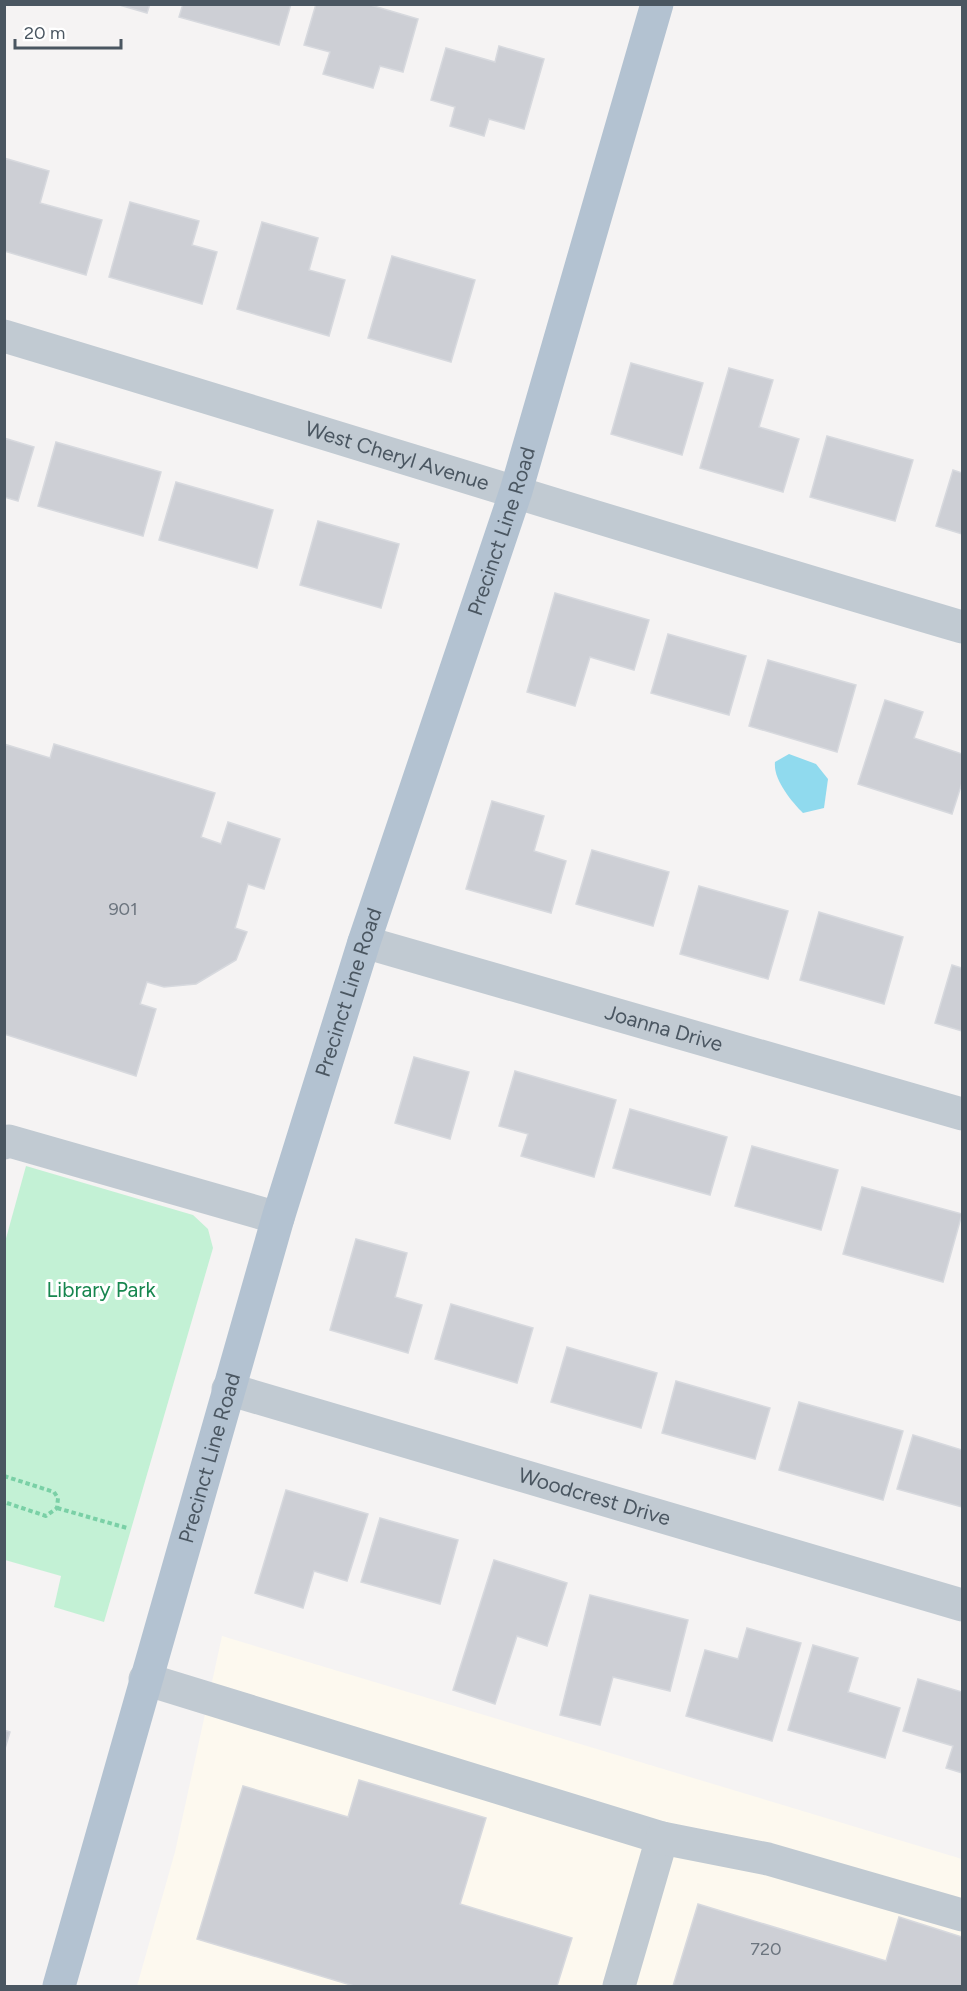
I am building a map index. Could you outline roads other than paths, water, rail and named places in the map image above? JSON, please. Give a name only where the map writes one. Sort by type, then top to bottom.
[{"type":"main road","name":"Precinct Line Road","points":[[59,1986],[278,1218],[364,942],[516,491],[653,5]]},
{"type":"street","name":"West Cheryl Avenue","points":[[4,336],[516,491],[720,556],[963,627]]},
{"type":"street","name":"Joanna Drive","points":[[364,942],[963,1114]]},
{"type":"street","points":[[4,1143],[9,1141],[278,1218]]},
{"type":"street","name":"Woodcrest Drive","points":[[228,1389],[963,1605]]},
{"type":"street","points":[[145,1679],[662,1838],[768,1859],[963,1915]]},
{"type":"street","points":[[625,1983],[662,1838]]},
{"type":"water","points":[[789,754],[816,764],[828,779],[824,808],[803,813],[784,789],[775,769],[775,762]]},
{"type":"park label","name":"Library Park","points":[[101,1290]]}]
